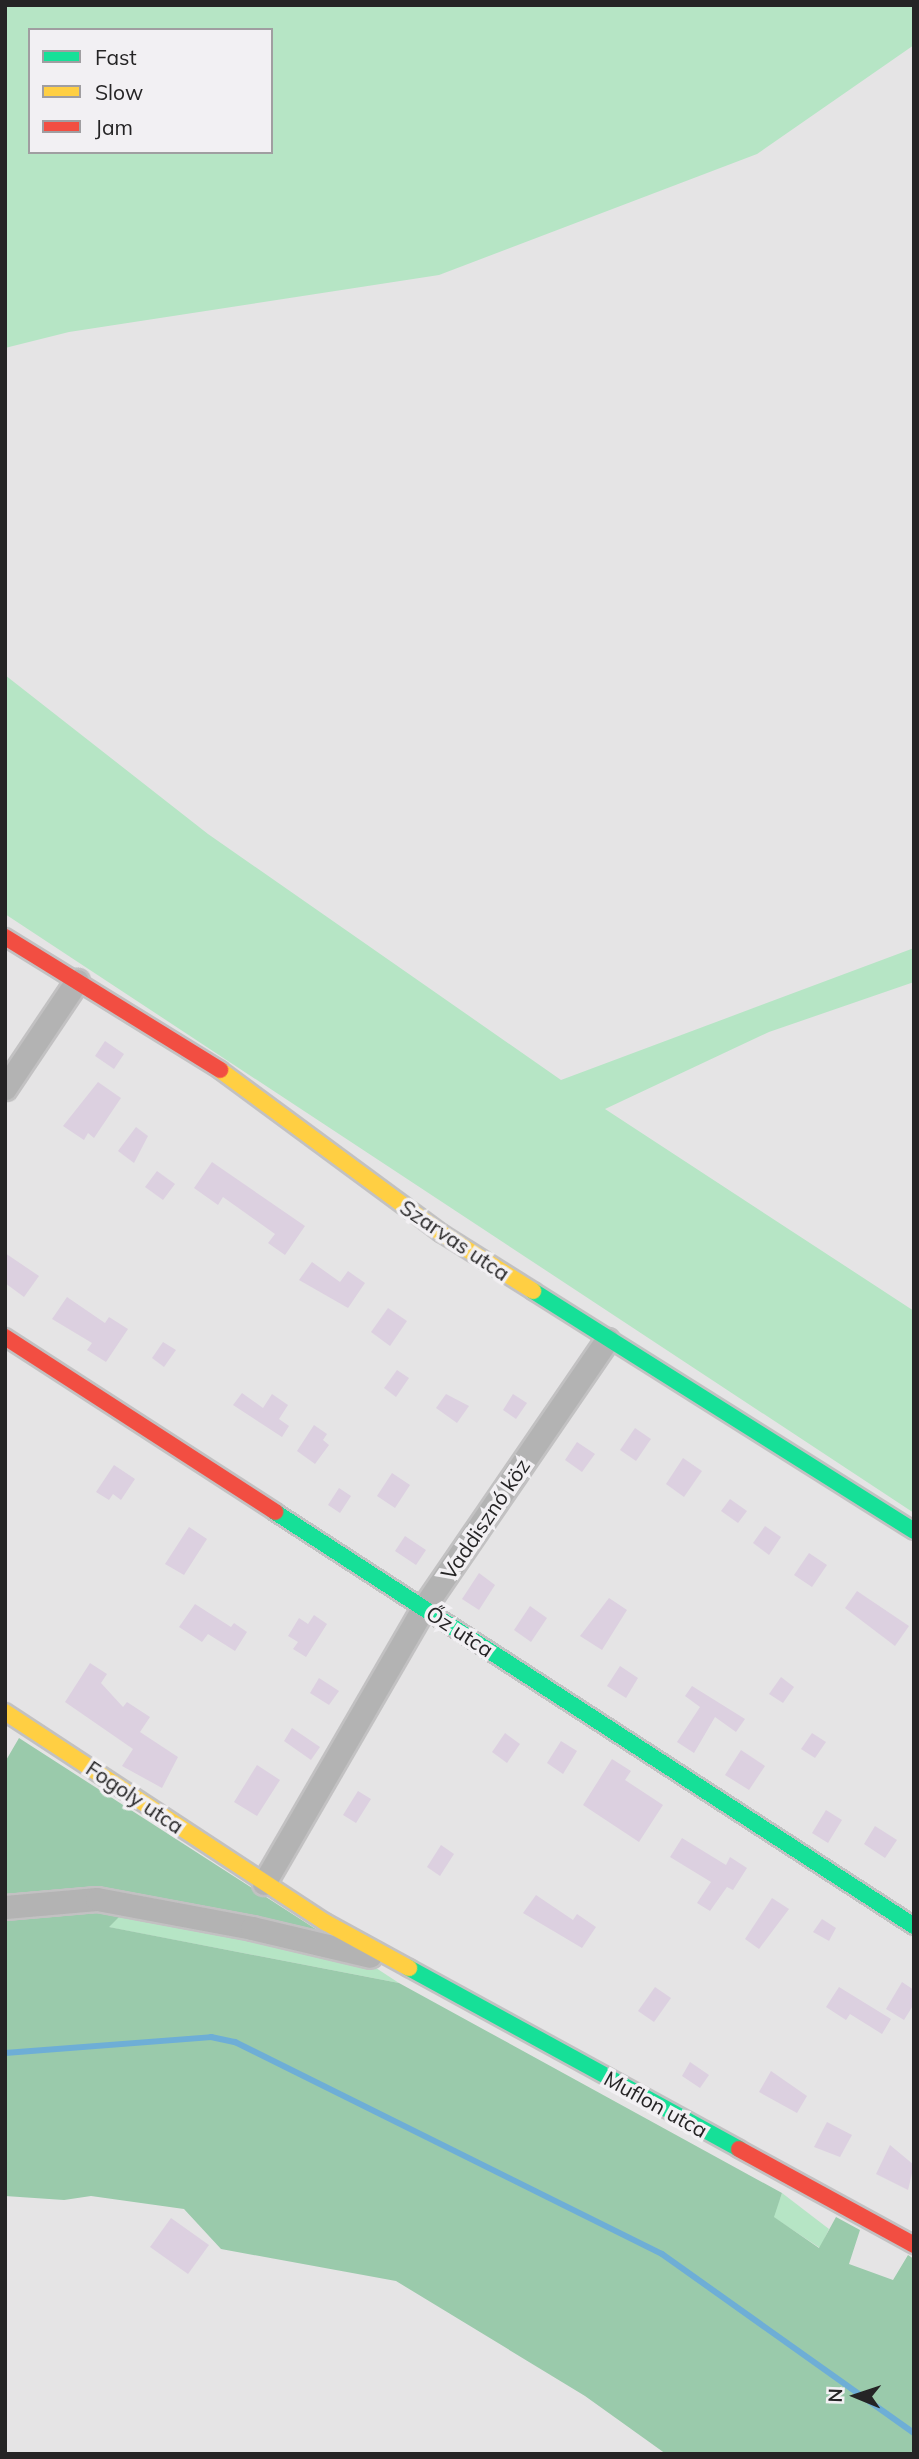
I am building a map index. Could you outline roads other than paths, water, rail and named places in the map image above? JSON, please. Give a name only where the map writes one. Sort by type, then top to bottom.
[{"type":"street","name":"Szarvas utca","points":[[5,937],[225,1073],[441,1233],[914,1531]]},
{"type":"street","points":[[5,1088],[77,981]]},
{"type":"street","name":"Őz utca","points":[[5,1337],[914,1926]]},
{"type":"street","name":"Vaddisznó köz","points":[[264,1883],[424,1607],[607,1340]]},
{"type":"street","name":"Fogoly utca","points":[[5,1713],[264,1883]]},
{"type":"street","name":"Muflon utca","points":[[264,1883],[397,1963],[914,2245]]},
{"type":"street","name":"Muflon utca","points":[[5,1907],[97,1899],[252,1928],[397,1963]]},
{"type":"waterway","points":[[5,2053],[211,2037],[235,2042],[662,2254],[914,2433]]}]
